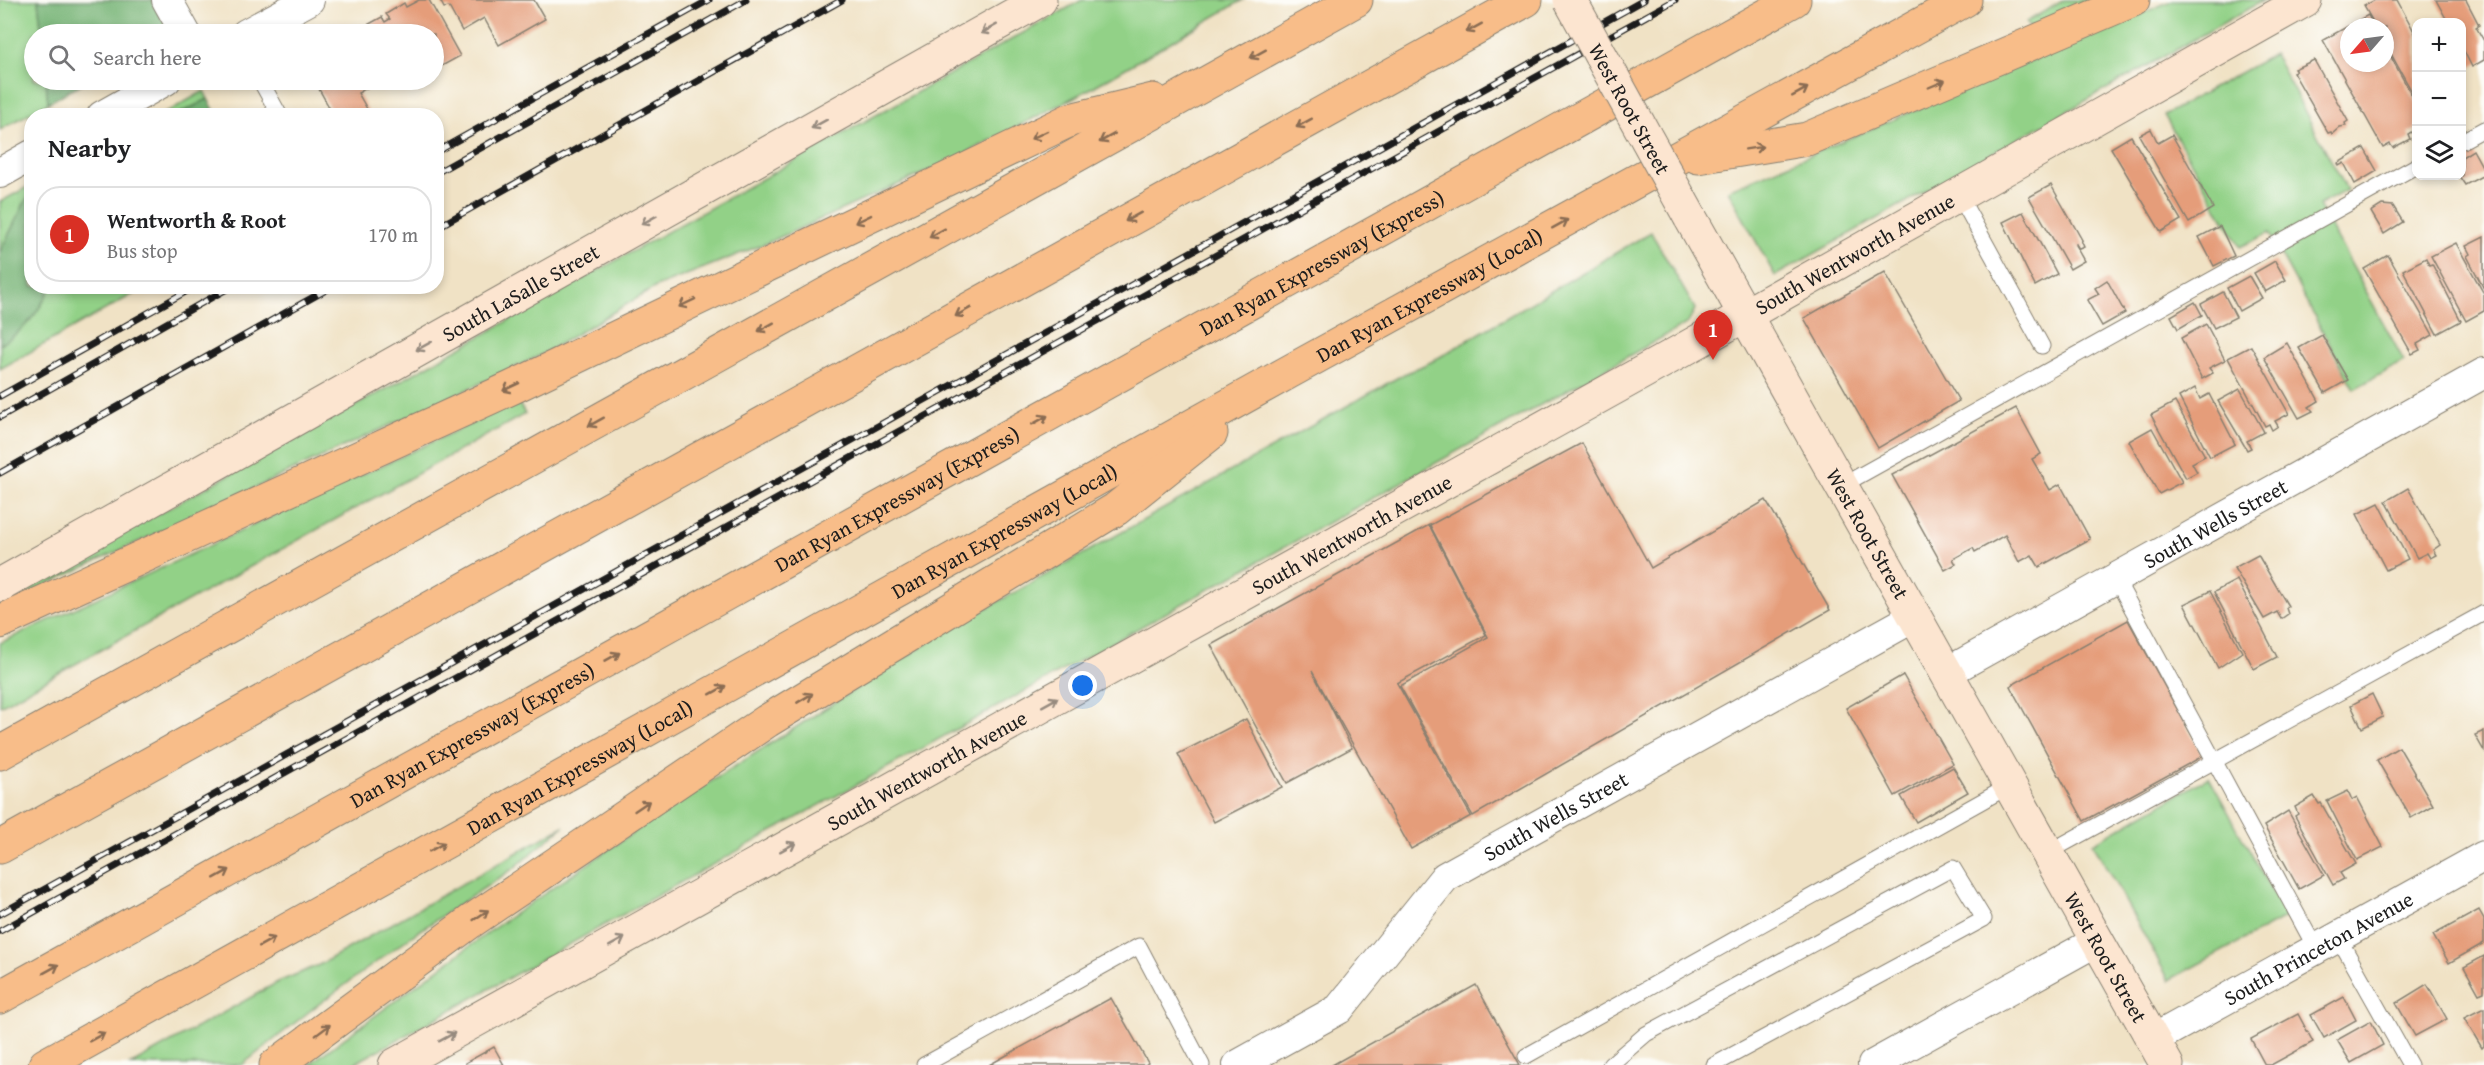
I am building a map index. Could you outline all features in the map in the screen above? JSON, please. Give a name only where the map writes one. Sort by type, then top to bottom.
[{"type":"highway","points":[[1309,26],[1337,0]]},
{"type":"highway","points":[[0,753],[1356,0]]},
{"type":"highway","points":[[0,847],[1526,0]]},
{"type":"highway","name":"Dan Ryan Expressway (Express)","points":[[0,997],[1794,0]]},
{"type":"highway","name":"Dan Ryan Expressway (Local)","points":[[45,1065],[1287,373],[1965,0]]},
{"type":"highway","points":[[1676,161],[1807,139],[2133,0]]},
{"type":"highway","points":[[0,622],[511,388],[1070,120],[1195,89]]},
{"type":"highway","points":[[276,1065],[470,922],[767,721],[1116,509],[1287,373]]},
{"type":"main road","name":"South LaSalle Street","points":[[0,585],[1040,0]]},
{"type":"main road","name":"West Root Street","points":[[1570,0],[2160,1052]]},
{"type":"main road","name":"South Wentworth Avenue","points":[[396,1065],[1745,315],[2305,0]]},
{"type":"street","points":[[167,0],[180,24]]},
{"type":"street","points":[[265,24],[309,0]]},
{"type":"street","points":[[116,108],[148,90]]},
{"type":"street","points":[[0,173],[24,160]]},
{"type":"street","name":"South Wells Street","points":[[1946,673],[2484,373]]},
{"type":"street","name":"South Wells Street","points":[[1238,1065],[1339,1009],[1445,877],[1914,617]]},
{"type":"street","name":"South Princeton Avenue","points":[[2160,1052],[2327,943],[2484,856]]},
{"type":"street","points":[[1873,1065],[2097,941]]},
{"type":"lane","points":[[266,90],[276,108]]},
{"type":"lane","points":[[2466,139],[2484,129]]},
{"type":"lane","points":[[1841,486],[2412,168]]},
{"type":"lane","points":[[1959,195],[2042,346]]},
{"type":"lane","points":[[2115,579],[2214,761],[2327,943],[2410,1065]]},
{"type":"lane","points":[[2048,853],[2484,613]]},
{"type":"lane","points":[[1526,1056],[2010,786]]},
{"type":"lane","points":[[1610,1065],[1646,1034],[1953,867],[1984,919],[1714,1065]]},
{"type":"lane","points":[[924,1065],[1139,946],[1202,1065]]},
{"type":"green space","points":[[0,0],[38,0],[41,24],[24,24],[24,90],[47,90],[48,103],[39,108],[24,108],[24,116],[0,130]]},
{"type":"green space","points":[[38,0],[152,0],[166,24],[41,24]]},
{"type":"green space","points":[[1082,0],[1243,0],[1088,90],[953,160],[767,243],[656,287],[539,356],[26,594],[23,588],[395,384]]},
{"type":"green space","points":[[2064,0],[2095,0],[2030,28],[2026,22]]},
{"type":"green space","points":[[2173,0],[2264,0],[1775,276],[1728,190]]},
{"type":"green space","points":[[2274,54],[2347,190],[2319,205],[2404,361],[2354,389],[2269,233],[2240,247],[2164,115]]},
{"type":"green space","points":[[47,90],[71,90],[48,103]]},
{"type":"green space","points":[[204,91],[208,99],[191,108],[174,108]]},
{"type":"green space","points":[[208,99],[213,108],[191,108]]},
{"type":"green space","points":[[24,189],[24,204],[0,252],[0,202]]},
{"type":"green space","points":[[24,204],[24,294],[47,294],[30,320],[0,345],[0,252]]},
{"type":"green space","points":[[1651,232],[1695,309],[1688,323],[352,1065],[308,1065],[497,926],[668,809],[951,628],[1404,374],[1433,361]]},
{"type":"green space","points":[[47,294],[134,294],[0,369],[0,345],[17,333],[41,305]]},
{"type":"green space","points":[[518,402],[525,414],[0,706],[0,643]]},
{"type":"green space","points":[[2209,777],[2286,917],[2169,980],[2093,843]]},
{"type":"green space","points":[[564,826],[513,869],[413,935],[315,1007],[242,1065],[130,1065],[278,982],[319,965]]},
{"type":"building","points":[[419,0],[429,0],[442,24],[369,24],[382,17],[385,22],[390,19],[386,14],[404,3],[406,7]]},
{"type":"building","points":[[440,0],[534,0],[545,19],[499,45],[484,18],[462,31],[449,7],[444,8]]},
{"type":"building","points":[[2375,0],[2397,0],[2412,28],[2412,92],[2394,59],[2394,18],[2371,18],[2364,6]]},
{"type":"building","points":[[2436,0],[2466,0],[2479,25],[2476,27],[2484,41],[2484,60],[2472,67],[2466,55],[2466,18],[2446,18]]},
{"type":"building","points":[[444,27],[460,56],[444,65]]},
{"type":"building","points":[[2340,31],[2340,71],[2323,40]]},
{"type":"building","points":[[2314,60],[2348,121],[2345,123],[2346,126],[2340,127],[2332,134],[2328,133],[2293,72],[2296,71],[2294,69]]},
{"type":"building","points":[[2394,63],[2412,96],[2412,132],[2408,134],[2410,139],[2393,148],[2390,144],[2383,148],[2341,72],[2394,72]]},
{"type":"building","points":[[320,90],[363,90],[358,93],[366,108],[330,108]]},
{"type":"building","points":[[2151,129],[2158,143],[2172,135],[2213,208],[2189,223],[2139,135]]},
{"type":"building","points":[[2131,136],[2181,220],[2161,232],[2111,148]]},
{"type":"building","points":[[2364,148],[2377,171],[2355,184],[2344,163],[2339,166],[2338,163]]},
{"type":"building","points":[[2473,150],[2484,170],[2484,175],[2465,185],[2462,180],[2466,180],[2466,154]]},
{"type":"building","points":[[2051,185],[2084,247],[2079,249],[2075,245],[2084,261],[2070,269],[2029,197]]},
{"type":"building","points":[[2382,205],[2393,206],[2403,222],[2384,234],[2371,212]]},
{"type":"building","points":[[2023,212],[2057,274],[2035,286],[2003,222]]},
{"type":"building","points":[[2220,226],[2234,256],[2214,266],[2199,237]]},
{"type":"building","points":[[2484,237],[2484,289],[2467,256],[2470,254],[2466,246]]},
{"type":"building","points":[[2456,243],[2484,294],[2484,311],[2466,321],[2431,256]]},
{"type":"building","points":[[2388,255],[2433,335],[2417,344],[2420,350],[2412,354],[2364,269]]},
{"type":"building","points":[[2426,258],[2429,265],[2432,264],[2461,321],[2437,334],[2403,270]]},
{"type":"building","points":[[2275,261],[2286,280],[2265,292],[2254,273]]},
{"type":"building","points":[[1885,272],[1959,401],[1878,448],[1804,318]]},
{"type":"building","points":[[2249,276],[2262,298],[2239,311],[2227,288]]},
{"type":"building","points":[[2107,280],[2125,313],[2102,326],[2087,300],[2099,294],[2095,288]]},
{"type":"building","points":[[2223,292],[2236,317],[2214,328],[2201,304]]},
{"type":"building","points":[[2195,302],[2202,315],[2178,329],[2171,316]]},
{"type":"building","points":[[2206,324],[2225,360],[2209,368],[2213,373],[2202,379],[2181,338]]},
{"type":"building","points":[[2322,335],[2348,380],[2325,393],[2299,348]]},
{"type":"building","points":[[2287,343],[2319,401],[2309,407],[2313,411],[2299,418],[2264,357]]},
{"type":"building","points":[[2251,346],[2289,414],[2275,421],[2278,426],[2272,430],[2269,424],[2265,426],[2228,358]]},
{"type":"building","points":[[2195,388],[2200,399],[2209,394],[2235,444],[2210,457],[2179,397]]},
{"type":"building","points":[[2240,389],[2264,432],[2247,441],[2251,448],[2247,450],[2218,401]]},
{"type":"building","points":[[2175,402],[2205,456],[2192,463],[2197,472],[2186,478],[2151,415]]},
{"type":"building","points":[[2016,408],[2041,454],[2032,459],[2050,490],[2060,484],[2090,539],[2039,567],[2032,555],[2019,562],[2005,535],[1975,552],[1973,548],[1953,559],[1956,564],[1945,570],[1892,475]]},
{"type":"building","points":[[2152,428],[2182,482],[2159,494],[2129,441]]},
{"type":"building","points":[[1582,443],[1651,568],[1766,500],[1830,610],[1473,816],[1400,686],[1488,637],[1430,525]]},
{"type":"building","points":[[2408,488],[2440,545],[2433,550],[2436,555],[2430,558],[2427,553],[2417,558],[2386,501]]},
{"type":"building","points":[[2379,503],[2408,559],[2386,570],[2357,514]]},
{"type":"building","points":[[1429,525],[1486,635],[1397,683],[1471,816],[1411,849],[1312,671],[1352,748],[1287,783],[1211,645]]},
{"type":"building","points":[[2258,555],[2288,606],[2286,608],[2288,614],[2281,619],[2277,612],[2264,619],[2234,568]]},
{"type":"building","points":[[2237,580],[2277,657],[2254,669],[2214,592]]},
{"type":"building","points":[[2210,591],[2242,652],[2218,668],[2184,604]]},
{"type":"building","points":[[2128,620],[2203,756],[2084,821],[2010,686]]},
{"type":"building","points":[[1903,675],[1953,764],[1895,796],[1846,708]]},
{"type":"building","points":[[2372,694],[2383,717],[2362,728],[2351,705]]},
{"type":"building","points":[[1246,719],[1282,787],[1214,822],[1178,754]]},
{"type":"building","points":[[2484,731],[2484,751],[2475,735]]},
{"type":"building","points":[[2399,747],[2433,805],[2411,818],[2377,760]]},
{"type":"building","points":[[1953,767],[1968,792],[1916,822],[1901,796]]},
{"type":"building","points":[[2348,791],[2352,800],[2357,797],[2383,847],[2357,860],[2327,801]]},
{"type":"building","points":[[2314,796],[2319,804],[2321,803],[2356,864],[2340,873],[2344,879],[2333,885],[2295,816],[2298,814],[2295,807]]},
{"type":"building","points":[[2288,811],[2324,875],[2299,889],[2264,826]]},
{"type":"building","points":[[2479,910],[2484,919],[2484,943],[2449,963],[2433,935]]},
{"type":"building","points":[[2484,956],[2484,992],[2479,994],[2464,967]]},
{"type":"building","points":[[2427,984],[2447,1019],[2415,1036],[2396,1003]]},
{"type":"building","points":[[1476,985],[1520,1065],[1332,1065]]},
{"type":"building","points":[[2344,997],[2356,1020],[2324,1038],[2311,1015]]},
{"type":"building","points":[[1111,998],[1148,1063],[1145,1065],[989,1065]]},
{"type":"building","points":[[2484,1008],[2484,1046],[2482,1048],[2464,1018]]},
{"type":"building","points":[[2298,1014],[2313,1042],[2271,1065],[2265,1065],[2251,1039]]},
{"type":"building","points":[[2371,1021],[2383,1045],[2351,1063],[2337,1040]]},
{"type":"building","points":[[494,1047],[504,1065],[466,1065],[465,1063]]},
{"type":"railway","points":[[444,148],[709,0]]},
{"type":"railway","points":[[444,169],[746,0]]},
{"type":"railway","points":[[444,224],[842,0]]},
{"type":"railway","points":[[0,914],[1644,0]]},
{"type":"railway","points":[[0,931],[1675,0]]},
{"type":"railway","points":[[0,396],[182,294]]},
{"type":"railway","points":[[0,417],[218,294]]},
{"type":"railway","points":[[0,473],[319,294]]},
{"type":"place","name":"Wentworth & Root","points":[[1713,360]]}]
